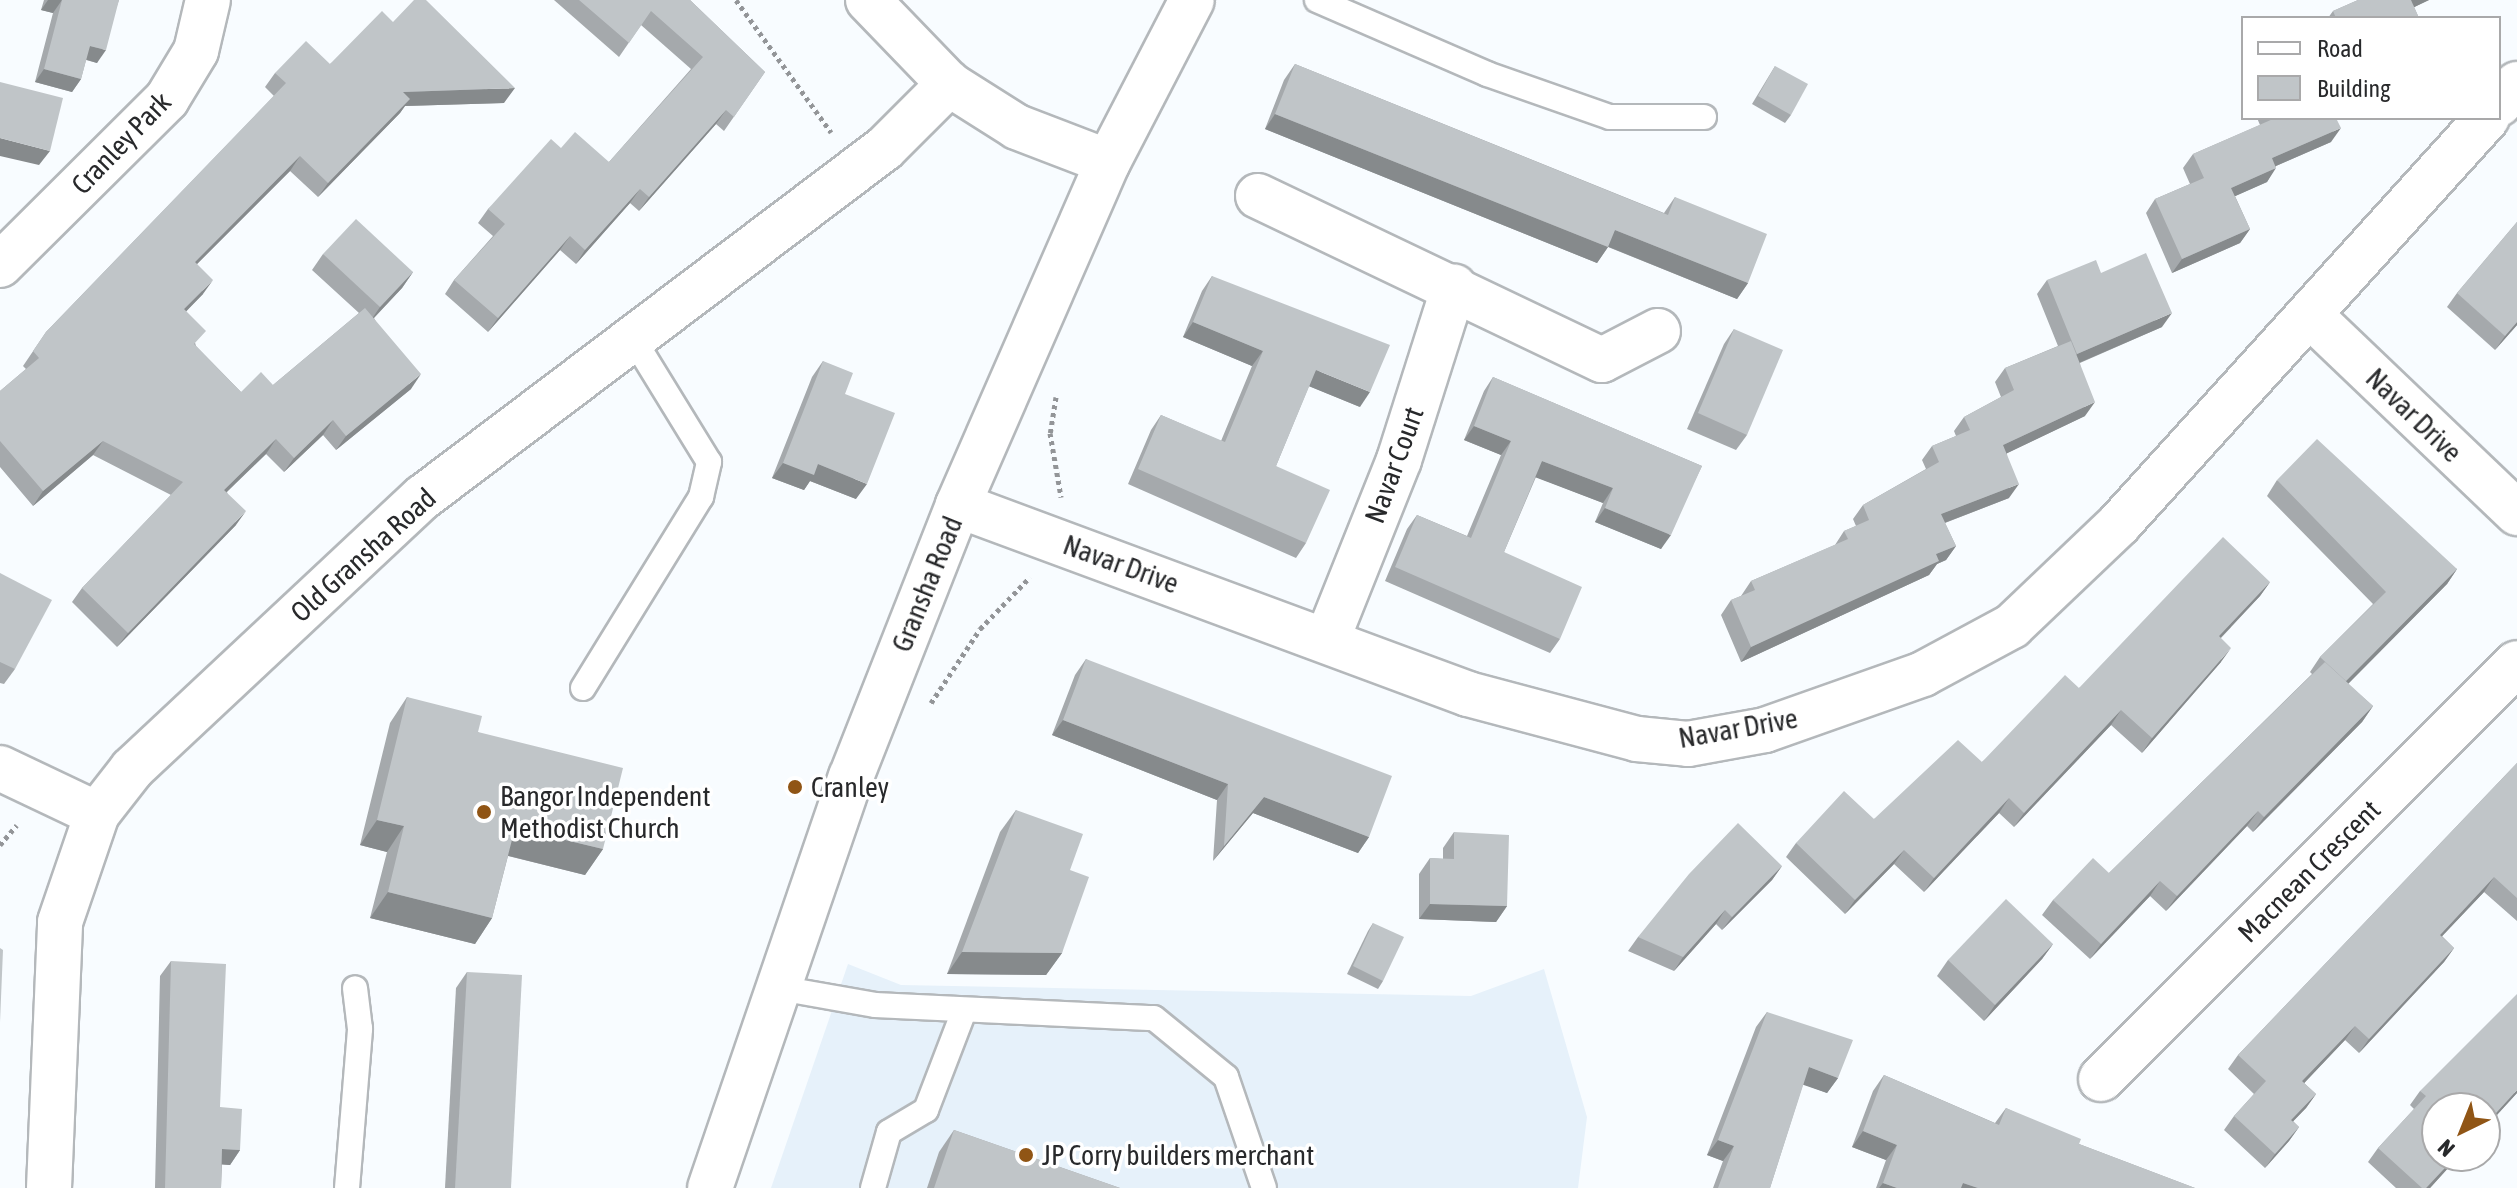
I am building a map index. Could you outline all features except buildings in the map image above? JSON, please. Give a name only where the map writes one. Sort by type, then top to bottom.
[{"type":"street","name":"Cranley Park","points":[[0,265],[167,99],[196,51],[208,0]]},
{"type":"street","points":[[868,0],[949,84],[1017,127],[1108,162]]},
{"type":"street","name":"Gransha Road","points":[[710,1188],[779,988],[958,505],[1108,162],[1192,0]]},
{"type":"street","name":"Old Gransha Road","points":[[49,1188],[60,922],[97,814],[132,769],[423,497],[858,168],[949,84]]},
{"type":"street","points":[[2501,102],[2517,84]]},
{"type":"street","name":"Navar Drive","points":[[958,505],[1468,694],[1637,739],[1688,744],[1835,707],[1923,674],[2012,626],[2119,524],[2312,317],[2485,120]]},
{"type":"street","points":[[1258,196],[1351,246],[1454,287],[1602,360],[1658,331]]},
{"type":"street","name":"Navar Court","points":[[1327,640],[1399,460],[1454,287]]},
{"type":"street","name":"Navar Drive","points":[[2312,317],[2517,513]]},
{"type":"street","name":"Macnean Crescent","points":[[2101,1079],[2517,663]]},
{"type":"street","points":[[0,768],[97,814]]},
{"type":"lane","points":[[1317,0],[1487,74],[1610,117],[1704,117]]},
{"type":"lane","points":[[583,688],[701,497],[709,462],[632,337]]},
{"type":"lane","points":[[347,1188],[360,1029],[355,988]]},
{"type":"lane","points":[[779,988],[964,1011],[1154,1018],[1226,1077],[1264,1188]]},
{"type":"lane","points":[[873,1188],[889,1132],[926,1110],[964,1011]]},
{"type":"path","points":[[736,0],[858,168]]},
{"type":"path","points":[[924,714],[980,629],[1023,590],[1049,538],[1062,492],[1050,433],[1058,390]]},
{"type":"shaded area","points":[[848,964],[901,985],[1471,996],[1544,969],[1587,1117],[1578,1188],[771,1188]]},
{"type":"place","name":"Cranley","points":[[795,787]]},
{"type":"place","name":"Bangor Independent Methodist Church","points":[[484,812]]},
{"type":"place","name":"JP Corry builders merchant","points":[[1026,1155]]}]
